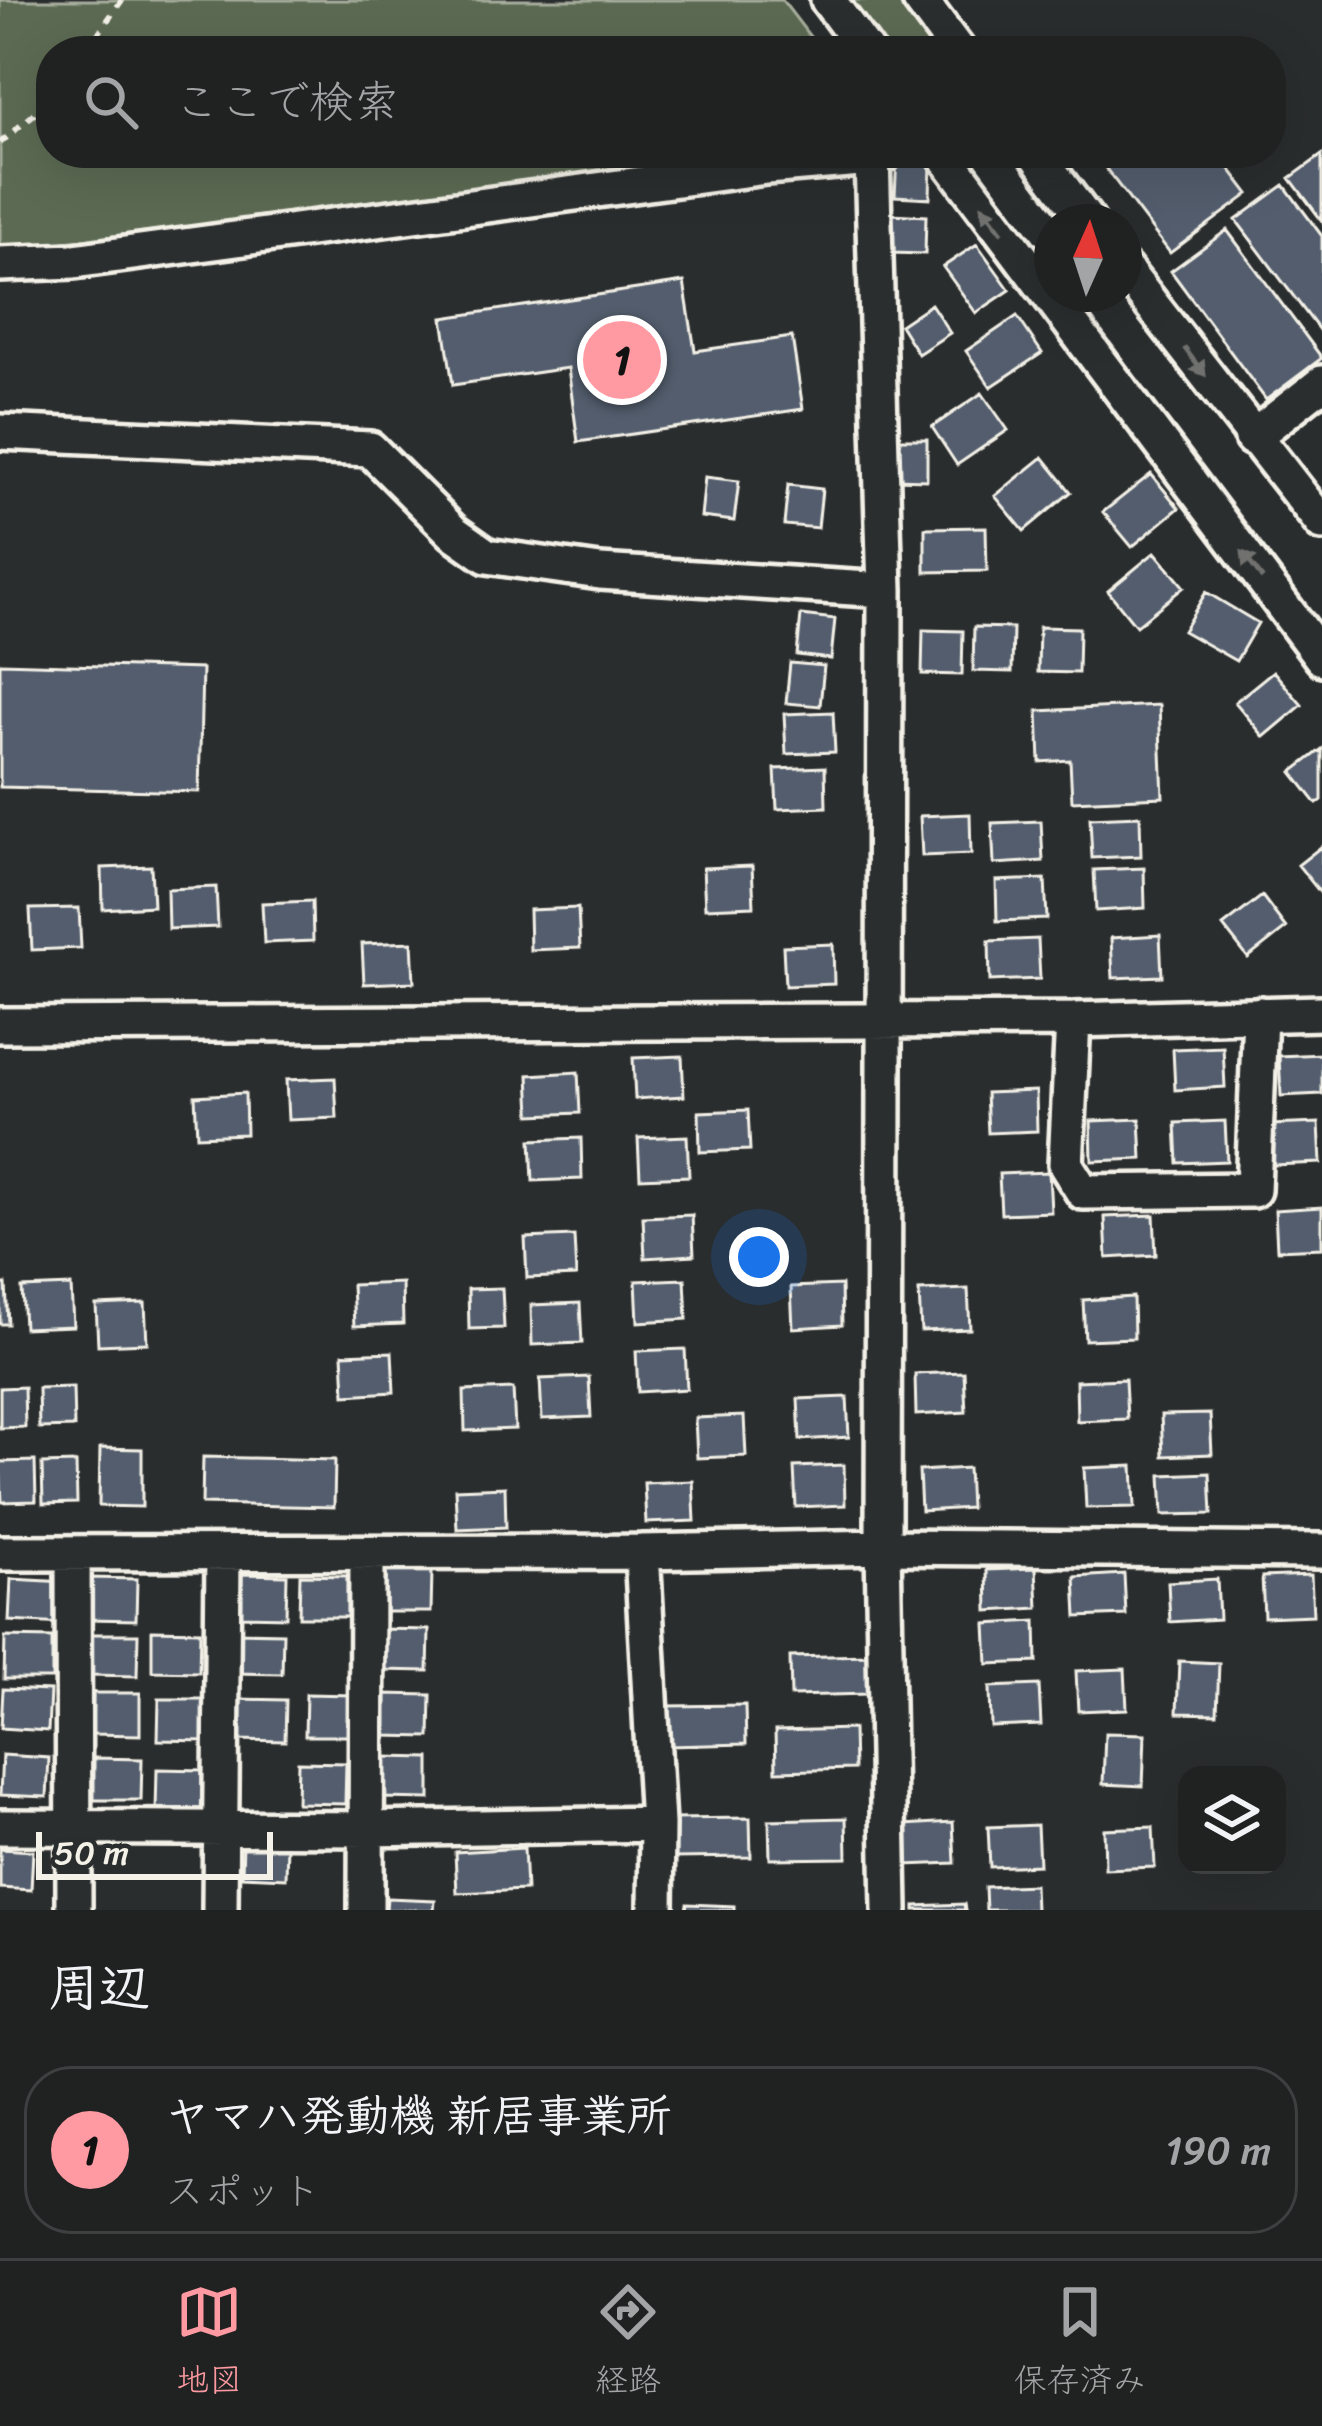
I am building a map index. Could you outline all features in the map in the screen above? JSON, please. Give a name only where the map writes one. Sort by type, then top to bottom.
[{"type":"street","points":[[828,0],[855,36]]},
{"type":"street","points":[[920,0],[947,36]]},
{"type":"street","points":[[0,265],[74,261],[751,168]]},
{"type":"street","points":[[879,168],[885,590],[883,1546],[890,1910]]},
{"type":"street","points":[[954,168],[1322,658]]},
{"type":"street","points":[[1047,168],[1074,204]]},
{"type":"street","points":[[1142,293],[1322,523]]},
{"type":"street","points":[[1252,438],[1322,383]]},
{"type":"street","points":[[0,431],[370,449],[453,532],[487,556],[600,572],[885,590]]},
{"type":"street","points":[[0,1025],[1073,1020],[1322,1013]]},
{"type":"street","points":[[1073,1020],[1066,1165],[1083,1192],[1252,1190],[1260,1014]]},
{"type":"street","points":[[0,1553],[643,1552],[883,1546],[1322,1552]]},
{"type":"street","points":[[643,1552],[657,1824],[656,1910]]},
{"type":"street","points":[[220,1910],[223,1553]]},
{"type":"street","points":[[74,1554],[74,1910]]},
{"type":"street","points":[[366,1910],[367,1554]]},
{"type":"street","points":[[0,1827],[657,1824]]},
{"type":"path","points":[[97,36],[122,0]]},
{"type":"path","points":[[0,143],[36,112]]},
{"type":"green space","points":[[0,0],[782,0],[810,36],[36,36],[36,168],[659,168],[0,250]]},
{"type":"green space","points":[[845,0],[900,0],[928,36],[872,36]]},
{"type":"building","points":[[1322,155],[1322,221],[1290,178]]},
{"type":"building","points":[[896,168],[931,168],[930,198],[895,196]]},
{"type":"building","points":[[1105,168],[1229,168],[1249,194],[1170,253],[1142,216],[1142,204],[1133,204]]},
{"type":"building","points":[[1284,185],[1322,236],[1322,334],[1236,220]]},
{"type":"building","points":[[891,214],[926,216],[925,254],[890,253]]},
{"type":"building","points":[[1227,230],[1322,358],[1266,400],[1171,271]]},
{"type":"building","points":[[977,244],[1010,290],[976,313],[943,267]]},
{"type":"building","points":[[684,282],[695,351],[792,337],[803,409],[578,442],[568,368],[453,385],[443,318]]},
{"type":"building","points":[[931,304],[950,333],[918,354],[900,325]]},
{"type":"building","points":[[1017,316],[1042,353],[991,387],[966,351]]},
{"type":"building","points":[[982,393],[1008,430],[957,465],[932,427]]},
{"type":"building","points":[[894,439],[927,439],[927,480],[893,479]]},
{"type":"building","points":[[1043,457],[1071,492],[1024,531],[995,496]]},
{"type":"building","points":[[1151,474],[1179,508],[1132,547],[1103,512]]},
{"type":"building","points":[[705,477],[739,481],[734,521],[701,517]]},
{"type":"building","points":[[788,485],[822,489],[818,528],[784,525]]},
{"type":"building","points":[[986,527],[987,571],[925,572],[925,528]]},
{"type":"building","points":[[1155,552],[1184,587],[1136,626],[1108,591]]},
{"type":"building","points":[[1206,592],[1258,623],[1236,661],[1183,631]]},
{"type":"building","points":[[801,615],[835,619],[831,659],[797,655]]},
{"type":"building","points":[[974,627],[1013,628],[1012,672],[973,671]]},
{"type":"building","points":[[1039,627],[1079,628],[1078,673],[1038,672]]},
{"type":"building","points":[[923,630],[963,631],[962,675],[922,674]]},
{"type":"building","points":[[0,663],[202,669],[199,792],[0,787]]},
{"type":"building","points":[[790,663],[824,666],[820,706],[786,703]]},
{"type":"building","points":[[1273,671],[1302,705],[1264,737],[1235,702]]},
{"type":"building","points":[[1159,705],[1163,797],[1072,801],[1070,760],[1040,762],[1038,711]]},
{"type":"building","points":[[833,712],[835,752],[786,754],[784,714]]},
{"type":"building","points":[[1322,749],[1322,800],[1317,804],[1292,772]]},
{"type":"building","points":[[825,767],[826,807],[777,809],[775,769]]},
{"type":"building","points":[[970,814],[971,854],[922,856],[920,816]]},
{"type":"building","points":[[1140,816],[1141,856],[1092,858],[1090,818]]},
{"type":"building","points":[[1041,821],[1043,861],[994,864],[992,823]]},
{"type":"building","points":[[1322,846],[1322,895],[1298,865]]},
{"type":"building","points":[[151,866],[153,906],[103,909],[102,868]]},
{"type":"building","points":[[752,866],[754,906],[705,908],[703,868]]},
{"type":"building","points":[[1144,868],[1145,908],[1096,911],[1094,870]]},
{"type":"building","points":[[1045,879],[1047,919],[997,921],[996,881]]},
{"type":"building","points":[[216,887],[218,927],[168,929],[167,889]]},
{"type":"building","points":[[1262,896],[1286,928],[1248,958],[1223,926]]},
{"type":"building","points":[[312,901],[313,941],[264,943],[262,903]]},
{"type":"building","points":[[79,908],[81,948],[32,950],[30,909]]},
{"type":"building","points":[[578,908],[580,948],[530,950],[529,910]]},
{"type":"building","points":[[1160,935],[1162,976],[1113,978],[1111,938]]},
{"type":"building","points":[[1038,939],[1040,979],[990,981],[989,941]]},
{"type":"building","points":[[412,942],[414,982],[364,984],[362,944]]},
{"type":"building","points":[[833,944],[834,984],[785,986],[783,946]]},
{"type":"building","points":[[1223,1047],[1225,1087],[1175,1090],[1173,1049]]},
{"type":"building","points":[[1322,1054],[1322,1094],[1281,1096],[1279,1056]]},
{"type":"building","points":[[682,1056],[684,1096],[635,1099],[633,1058]]},
{"type":"building","points":[[578,1072],[580,1113],[531,1115],[529,1075]]},
{"type":"building","points":[[335,1078],[337,1118],[288,1120],[286,1080]]},
{"type":"building","points":[[1036,1091],[1037,1131],[988,1133],[986,1093]]},
{"type":"building","points":[[245,1093],[246,1134],[197,1136],[195,1096]]},
{"type":"building","points":[[748,1110],[750,1150],[700,1152],[699,1112]]},
{"type":"building","points":[[1140,1119],[1142,1159],[1092,1161],[1091,1121]]},
{"type":"building","points":[[1225,1121],[1227,1161],[1178,1163],[1176,1123]]},
{"type":"building","points":[[1319,1123],[1321,1163],[1272,1165],[1270,1125]]},
{"type":"building","points":[[687,1136],[689,1176],[640,1178],[638,1138]]},
{"type":"building","points":[[581,1138],[582,1179],[533,1181],[531,1140]]},
{"type":"building","points":[[1049,1172],[1051,1212],[1001,1214],[999,1174]]},
{"type":"building","points":[[1322,1207],[1322,1248],[1277,1250],[1275,1210]]},
{"type":"building","points":[[692,1215],[694,1255],[645,1258],[643,1217]]},
{"type":"building","points":[[1154,1215],[1156,1255],[1107,1258],[1105,1217]]},
{"type":"building","points":[[574,1236],[576,1276],[527,1278],[525,1238]]},
{"type":"building","points":[[685,1279],[687,1319],[638,1322],[636,1281]]},
{"type":"building","points":[[402,1283],[403,1324],[354,1326],[352,1285]]},
{"type":"building","points":[[0,1284],[6,1284],[8,1324],[0,1324]]},
{"type":"building","points":[[841,1285],[842,1325],[793,1328],[791,1287]]},
{"type":"building","points":[[71,1286],[73,1326],[24,1328],[22,1288]]},
{"type":"building","points":[[502,1288],[504,1328],[469,1329],[468,1289]]},
{"type":"building","points":[[968,1289],[970,1329],[921,1331],[919,1291]]},
{"type":"building","points":[[1133,1297],[1134,1338],[1085,1340],[1083,1300]]},
{"type":"building","points":[[145,1303],[147,1343],[98,1345],[96,1305]]},
{"type":"building","points":[[580,1303],[582,1343],[532,1345],[531,1305]]},
{"type":"building","points":[[685,1349],[687,1389],[638,1392],[636,1351]]},
{"type":"building","points":[[392,1352],[394,1392],[345,1395],[343,1354]]},
{"type":"building","points":[[964,1372],[966,1412],[916,1415],[915,1374]]},
{"type":"building","points":[[589,1377],[591,1417],[542,1419],[540,1379]]},
{"type":"building","points":[[1125,1379],[1127,1419],[1077,1421],[1076,1381]]},
{"type":"building","points":[[24,1387],[25,1427],[0,1428],[0,1388]]},
{"type":"building","points":[[73,1387],[74,1427],[39,1428],[38,1388]]},
{"type":"building","points":[[513,1389],[515,1429],[465,1431],[464,1391]]},
{"type":"building","points":[[847,1397],[849,1437],[800,1440],[798,1399]]},
{"type":"building","points":[[1210,1414],[1212,1454],[1163,1456],[1161,1415]]},
{"type":"building","points":[[744,1416],[746,1456],[697,1458],[695,1418]]},
{"type":"building","points":[[100,1448],[142,1449],[142,1507],[99,1506]]},
{"type":"building","points":[[203,1457],[335,1460],[334,1507],[202,1504]]},
{"type":"building","points":[[35,1461],[36,1501],[2,1502],[0,1462]]},
{"type":"building","points":[[76,1463],[77,1503],[43,1504],[42,1464]]},
{"type":"building","points":[[844,1465],[845,1505],[796,1507],[794,1467]]},
{"type":"building","points":[[1133,1466],[1135,1507],[1086,1508],[1084,1468]]},
{"type":"building","points":[[968,1468],[970,1508],[921,1511],[919,1471]]},
{"type":"building","points":[[1210,1473],[1212,1514],[1163,1515],[1161,1475]]},
{"type":"building","points":[[693,1481],[695,1521],[646,1523],[644,1483]]},
{"type":"building","points":[[505,1487],[506,1527],[457,1529],[455,1489]]},
{"type":"building","points":[[1036,1568],[1038,1608],[988,1611],[987,1570]]},
{"type":"building","points":[[384,1570],[432,1571],[431,1612],[384,1612]]},
{"type":"building","points":[[239,1574],[287,1575],[286,1617],[239,1616]]},
{"type":"building","points":[[1124,1574],[1126,1615],[1077,1617],[1075,1577]]},
{"type":"building","points":[[300,1575],[347,1576],[347,1617],[299,1617]]},
{"type":"building","points":[[1311,1575],[1313,1615],[1264,1617],[1262,1577]]},
{"type":"building","points":[[89,1578],[137,1579],[136,1620],[89,1619]]},
{"type":"building","points":[[11,1579],[66,1582],[64,1624],[9,1621]]},
{"type":"building","points":[[1217,1579],[1219,1619],[1170,1622],[1168,1582]]},
{"type":"building","points":[[1036,1621],[1037,1662],[988,1664],[986,1624]]},
{"type":"building","points":[[381,1629],[429,1630],[428,1671],[381,1670]]},
{"type":"building","points":[[152,1630],[200,1631],[199,1672],[152,1671]]},
{"type":"building","points":[[235,1632],[283,1633],[282,1674],[235,1673]]},
{"type":"building","points":[[90,1634],[138,1634],[137,1676],[90,1675]]},
{"type":"building","points":[[5,1637],[52,1638],[52,1679],[4,1679]]},
{"type":"building","points":[[868,1655],[869,1694],[791,1696],[790,1657]]},
{"type":"building","points":[[1179,1661],[1219,1663],[1217,1714],[1177,1713]]},
{"type":"building","points":[[1125,1669],[1127,1709],[1078,1711],[1076,1671]]},
{"type":"building","points":[[1039,1685],[1041,1725],[991,1727],[990,1687]]},
{"type":"building","points":[[3,1689],[50,1691],[48,1731],[1,1728]]},
{"type":"building","points":[[93,1693],[140,1693],[140,1735],[92,1734]]},
{"type":"building","points":[[306,1694],[353,1695],[353,1736],[305,1736]]},
{"type":"building","points":[[383,1694],[431,1695],[430,1737],[383,1736]]},
{"type":"building","points":[[159,1699],[207,1699],[206,1741],[158,1740]]},
{"type":"building","points":[[238,1699],[286,1700],[285,1741],[238,1740]]},
{"type":"building","points":[[745,1705],[746,1744],[668,1746],[667,1706]]},
{"type":"building","points":[[853,1729],[854,1769],[776,1771],[775,1731]]},
{"type":"building","points":[[1105,1733],[1145,1734],[1143,1786],[1103,1784]]},
{"type":"building","points":[[2,1755],[49,1758],[47,1797],[0,1795]]},
{"type":"building","points":[[383,1757],[430,1758],[430,1799],[382,1798]]},
{"type":"building","points":[[94,1758],[142,1759],[141,1800],[94,1800]]},
{"type":"building","points":[[298,1762],[346,1763],[345,1804],[297,1803]]},
{"type":"building","points":[[157,1769],[204,1770],[204,1811],[156,1811]]},
{"type":"building","points":[[750,1818],[751,1857],[673,1858],[672,1819]]},
{"type":"building","points":[[846,1818],[847,1858],[770,1859],[769,1820]]},
{"type":"building","points":[[953,1822],[955,1863],[905,1865],[904,1825]]},
{"type":"building","points":[[1037,1825],[1039,1865],[990,1867],[988,1827]]},
{"type":"building","points":[[1153,1827],[1155,1867],[1105,1869],[1104,1829]]},
{"type":"building","points":[[243,1842],[287,1844],[286,1878],[242,1876]]},
{"type":"building","points":[[524,1848],[526,1890],[457,1893],[455,1852]]},
{"type":"building","points":[[0,1849],[33,1851],[31,1890],[0,1888]]},
{"type":"building","points":[[1034,1885],[1035,1910],[986,1910],[985,1887]]},
{"type":"building","points":[[387,1898],[435,1900],[434,1910],[386,1910]]},
{"type":"building","points":[[687,1904],[734,1906],[734,1910],[686,1910]]},
{"type":"building","points":[[964,1904],[965,1910],[915,1910],[915,1906]]},
{"type":"place","name":"ヤマハ発動機 新居事業所","points":[[622,360]]}]
